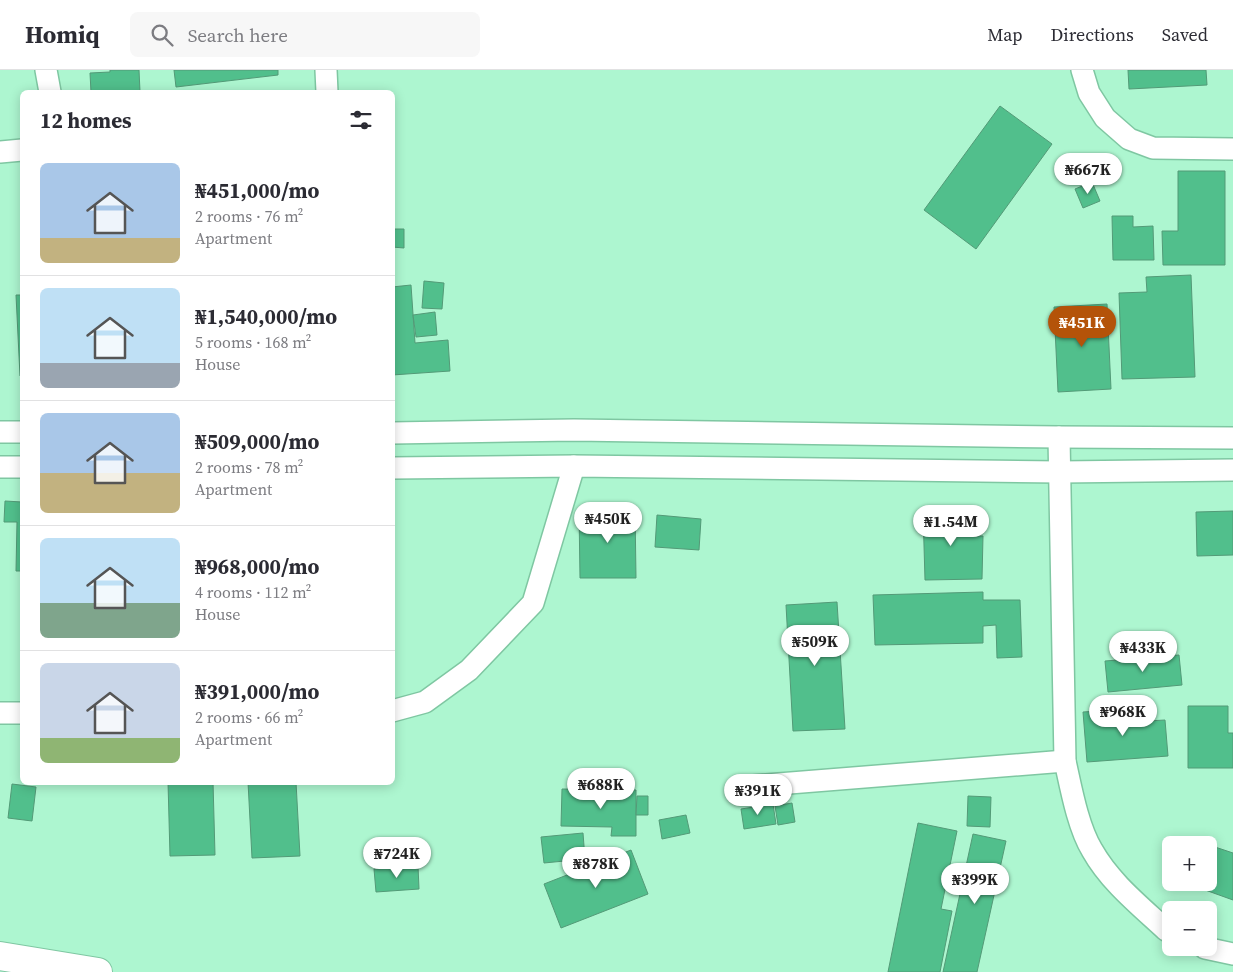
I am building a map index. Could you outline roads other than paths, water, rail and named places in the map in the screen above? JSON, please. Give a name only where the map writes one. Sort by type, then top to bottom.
[{"type":"main road","points":[[0,956],[98,972]]},
{"type":"street","points":[[46,70],[50,90]]},
{"type":"street","points":[[326,70],[327,90]]},
{"type":"street","points":[[1082,70],[1089,94],[1105,118],[1129,139],[1153,148],[1233,149]]},
{"type":"street","points":[[0,152],[20,150]]},
{"type":"street","points":[[395,434],[574,430],[1233,438]]},
{"type":"street","points":[[0,432],[20,432]]},
{"type":"street","points":[[1059,437],[1065,761],[1077,813],[1091,850],[1119,887],[1162,926]]},
{"type":"street","points":[[395,710],[425,702],[469,670],[533,603],[574,466]]},
{"type":"street","points":[[395,468],[574,466],[1060,472],[1233,470]]},
{"type":"street","points":[[0,467],[20,467]]},
{"type":"street","points":[[0,713],[20,713]]},
{"type":"street","points":[[741,787],[1065,761]]},
{"type":"street","points":[[1217,951],[1233,954]]}]
